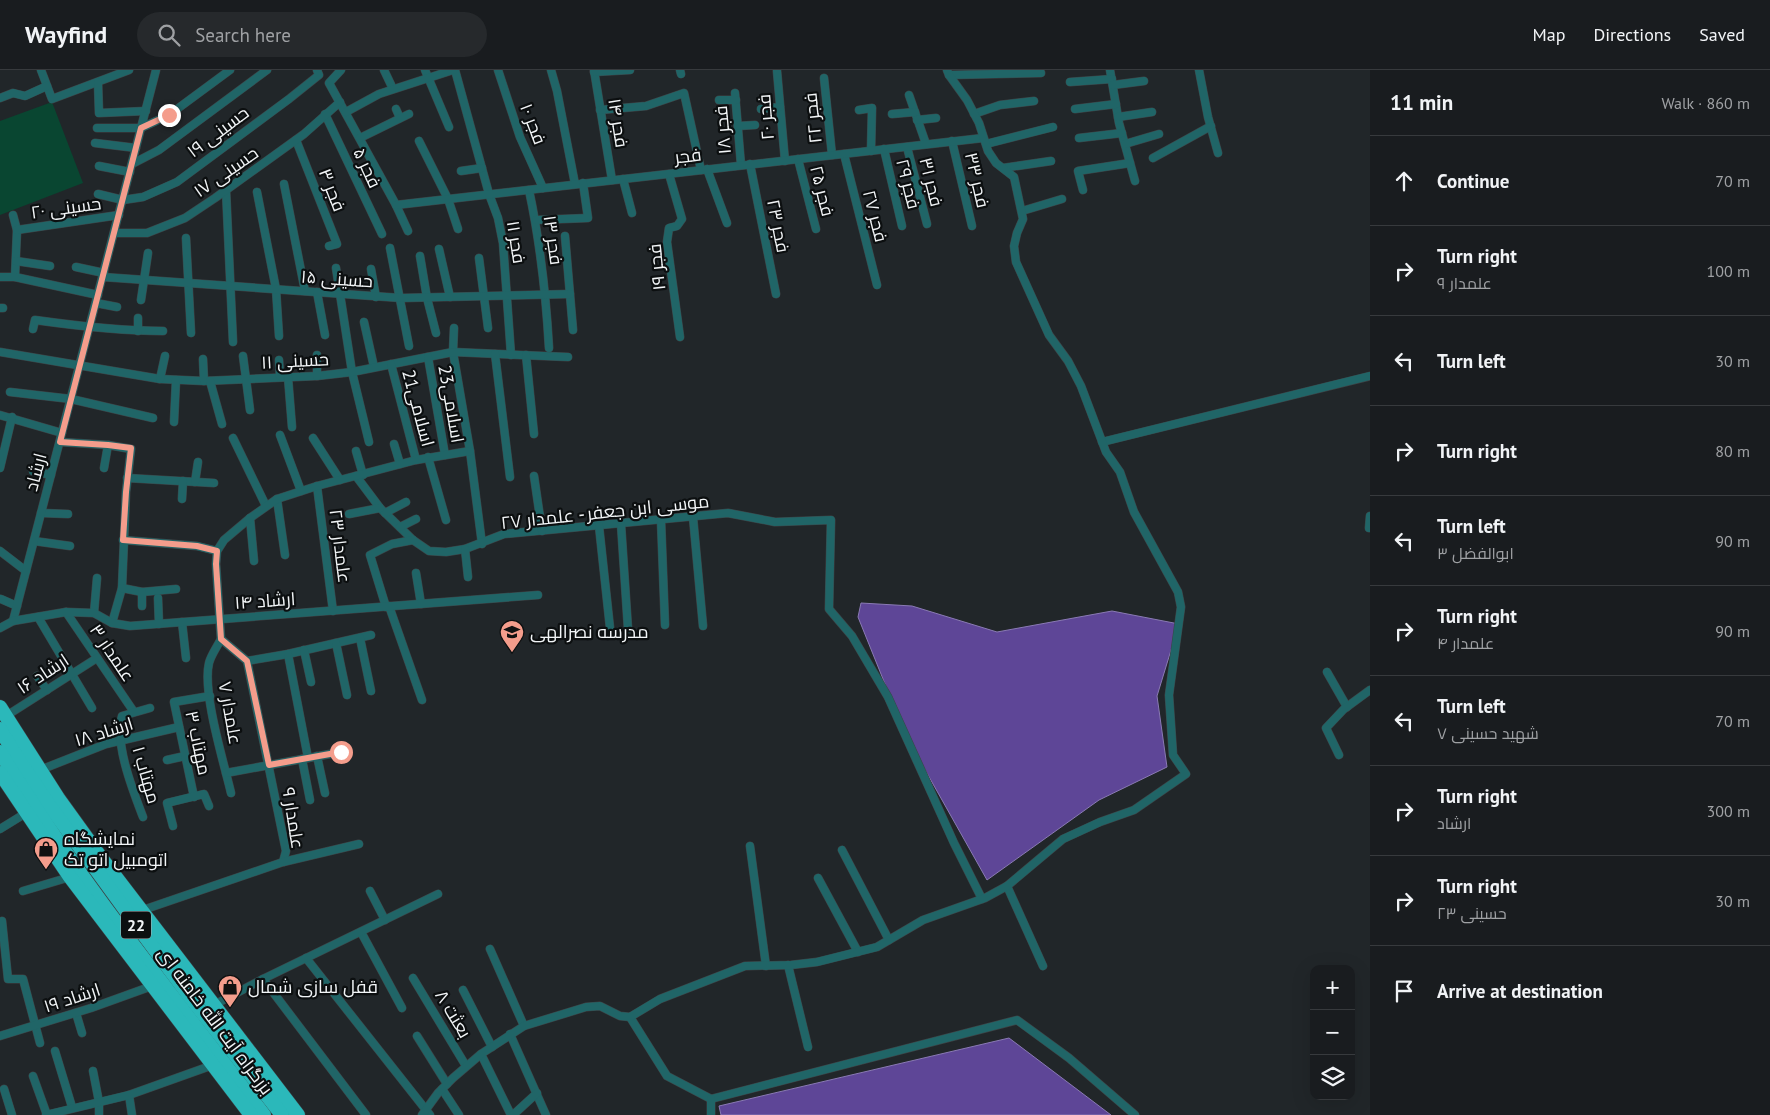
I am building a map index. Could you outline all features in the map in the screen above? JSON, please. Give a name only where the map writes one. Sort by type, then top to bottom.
[{"type":"highway","name":"بزرگراه آیت الله خامنه ای","points":[[5,730],[53,801],[185,980],[278,1098],[282,1115]]},
{"type":"highway","name":"بزرگراه آیت الله خامنه ای","points":[[5,730],[7,777],[131,950],[218,1063],[264,1115]]},
{"type":"highway","points":[[21,753],[40,770],[53,801]]},
{"type":"highway","points":[[7,777],[26,813],[51,840],[70,877],[95,901]]},
{"type":"highway","points":[[131,950],[152,986],[218,1063],[251,1115]]},
{"type":"highway","points":[[185,980],[214,1005],[278,1098],[298,1115]]},
{"type":"street","points":[[41,70],[52,99],[129,70]]},
{"type":"street","name":"ارشاد","points":[[13,621],[156,70]]},
{"type":"street","points":[[97,128],[141,128],[169,115],[230,70]]},
{"type":"street","points":[[132,164],[159,150],[267,70]]},
{"type":"street","name":"حسینی ۱۹","points":[[123,200],[143,197],[177,182],[297,93],[319,75],[317,70]]},
{"type":"street","points":[[340,70],[329,83],[396,205],[408,231]]},
{"type":"street","points":[[384,70],[393,89]]},
{"type":"street","points":[[346,112],[379,94],[427,74],[454,70]]},
{"type":"street","name":"فجر ۱۱","points":[[454,70],[489,194],[498,218],[503,243],[511,355]]},
{"type":"street","name":"فجر ۱۰","points":[[498,70],[520,137],[543,188]]},
{"type":"street","points":[[536,220],[588,218],[551,70]]},
{"type":"street","points":[[594,71],[630,70]]},
{"type":"street","points":[[1110,70],[1118,117],[1135,181]]},
{"type":"street","points":[[1199,70],[1218,153]]},
{"type":"street","name":"فجر ۱۴","points":[[594,71],[612,180]]},
{"type":"street","name":"فجر ۲۰","points":[[777,71],[785,160]]},
{"type":"street","points":[[948,73],[1041,73]]},
{"type":"street","points":[[306,958],[426,1113],[444,1087],[466,1066],[524,1026],[586,1007],[600,1006],[620,1016],[630,1017],[660,999],[745,966],[817,962],[877,947],[924,920],[982,899],[1007,886],[1063,839],[1100,822],[1134,810],[1186,774],[1174,754],[1169,695],[1181,607],[1178,592],[1134,512],[1120,472],[1106,452],[1081,386],[1068,361],[1049,335],[1016,262],[1014,246],[1017,232],[1023,219],[1014,176],[996,163],[984,141],[968,100],[948,73]]},
{"type":"street","points":[[427,74],[449,127]]},
{"type":"street","name":"فجر ۲۲","points":[[824,78],[832,155]]},
{"type":"street","points":[[1070,82],[1144,81]]},
{"type":"street","points":[[98,82],[99,114],[146,111]]},
{"type":"street","points":[[0,98],[13,93],[25,96],[47,86]]},
{"type":"street","points":[[600,110],[646,106],[684,93],[704,170],[727,222]]},
{"type":"street","name":"فجر ۱۸","points":[[719,100],[736,96],[738,126],[746,165]]},
{"type":"street","points":[[909,96],[926,144]]},
{"type":"street","points":[[974,114],[1000,105],[1034,100]]},
{"type":"street","name":"حسینی ۱۷","points":[[114,233],[147,233],[185,218],[296,140],[340,102]]},
{"type":"street","points":[[1075,109],[1116,104]]},
{"type":"street","points":[[761,109],[780,107]]},
{"type":"street","points":[[396,108],[400,118]]},
{"type":"street","points":[[859,110],[872,108],[871,150]]},
{"type":"street","points":[[892,114],[914,112]]},
{"type":"street","points":[[1118,117],[1152,112]]},
{"type":"street","name":"فجر ۵","points":[[325,114],[382,234]]},
{"type":"street","points":[[360,138],[409,114]]},
{"type":"street","points":[[917,120],[936,118]]},
{"type":"street","points":[[738,126],[755,125]]},
{"type":"street","points":[[1153,158],[1211,126]]},
{"type":"street","name":"فجر","points":[[396,205],[952,141],[984,141],[1053,128]]},
{"type":"street","points":[[1079,138],[1122,133]]},
{"type":"street","points":[[1125,144],[1159,134]]},
{"type":"street","name":"فجر ۳","points":[[296,140],[337,244],[329,246]]},
{"type":"street","points":[[419,141],[448,199],[458,229]]},
{"type":"street","name":"فجر ۳۳","points":[[952,141],[972,226]]},
{"type":"street","points":[[95,143],[136,148]]},
{"type":"street","name":"فجر ۳۱","points":[[907,146],[927,224]]},
{"type":"street","name":"فجر ۲۹","points":[[884,149],[902,226]]},
{"type":"street","name":"فجر ۲۷","points":[[844,154],[877,285]]},
{"type":"street","name":"فجر ۲۵","points":[[798,159],[816,230]]},
{"type":"street","points":[[1003,168],[1051,161]]},
{"type":"street","points":[[1083,190],[1078,171],[1130,163]]},
{"type":"street","name":"فجر ۲۳","points":[[746,165],[776,294]]},
{"type":"street","points":[[99,166],[130,172]]},
{"type":"street","points":[[462,171],[482,168]]},
{"type":"street","name":"فجر ۱۹","points":[[669,174],[682,219],[678,226],[669,228],[666,242],[680,337]]},
{"type":"street","points":[[623,179],[632,212]]},
{"type":"street","points":[[284,184],[305,291]]},
{"type":"street","points":[[226,190],[233,342]]},
{"type":"street","name":"فجر ۱۳","points":[[530,190],[546,295],[549,348]]},
{"type":"street","points":[[257,192],[276,289],[278,336]]},
{"type":"street","points":[[98,194],[123,200]]},
{"type":"street","points":[[1022,211],[1062,198]]},
{"type":"street","points":[[13,215],[17,230],[15,277]]},
{"type":"street","name":"حسینی ۲۰","points":[[17,230],[119,215]]},
{"type":"street","points":[[565,236],[573,330]]},
{"type":"street","points":[[186,238],[191,333]]},
{"type":"street","points":[[390,248],[409,346]]},
{"type":"street","points":[[439,249],[450,297]]},
{"type":"street","points":[[142,300],[148,253]]},
{"type":"street","points":[[420,256],[427,298],[436,333]]},
{"type":"street","points":[[479,258],[488,328]]},
{"type":"street","points":[[16,261],[50,266]]},
{"type":"street","name":"حسینی ۱۵","points":[[76,267],[103,275],[145,280],[400,298],[570,294]]},
{"type":"street","points":[[336,268],[338,294],[352,372],[369,442]]},
{"type":"street","points":[[371,269],[376,296]]},
{"type":"street","points":[[0,277],[15,277],[97,299],[117,307]]},
{"type":"street","points":[[317,292],[325,334]]},
{"type":"street","points":[[138,318],[138,331]]},
{"type":"street","points":[[33,329],[35,320],[89,328],[163,331]]},
{"type":"street","points":[[364,322],[374,367]]},
{"type":"street","points":[[454,328],[453,352],[470,451],[482,544]]},
{"type":"street","name":"حسینی ۱۱","points":[[0,352],[160,379],[207,381],[317,376],[352,372],[453,352],[568,356]]},
{"type":"street","points":[[495,354],[510,477]]},
{"type":"street","points":[[316,355],[317,376]]},
{"type":"street","points":[[526,355],[534,434]]},
{"type":"street","points":[[160,379],[165,356]]},
{"type":"street","points":[[243,356],[250,410]]},
{"type":"street","name":"اسلامی23","points":[[428,358],[445,455]]},
{"type":"street","points":[[203,359],[207,381],[222,424]]},
{"type":"street","points":[[279,360],[284,377],[292,427]]},
{"type":"street","name":"اسلامی21","points":[[391,364],[416,460]]},
{"type":"street","points":[[1102,442],[1370,376]]},
{"type":"street","points":[[174,422],[176,380]]},
{"type":"street","points":[[10,392],[71,399],[153,418]]},
{"type":"street","points":[[0,415],[62,433]]},
{"type":"street","points":[[0,468],[12,417]]},
{"type":"street","points":[[280,435],[301,491]]},
{"type":"street","points":[[233,438],[266,506]]},
{"type":"street","points":[[313,438],[340,480]]},
{"type":"street","points":[[60,442],[131,448],[123,540],[122,588],[112,623]]},
{"type":"street","points":[[394,444],[400,464]]},
{"type":"street","points":[[104,468],[108,445]]},
{"type":"street","points":[[356,451],[360,476]]},
{"type":"street","points":[[371,635],[288,654],[247,661],[221,639],[216,564],[217,551],[224,540],[277,499],[317,486],[416,460],[470,451]]},
{"type":"street","points":[[428,458],[446,520]]},
{"type":"street","points":[[195,482],[198,462]]},
{"type":"street","points":[[33,471],[51,476]]},
{"type":"street","name":"موسی ابن جعفر - علمدار ۲۷","points":[[360,476],[383,510],[413,540],[429,551],[446,552],[465,549],[504,534],[728,513],[775,522],[831,520],[829,609],[852,636],[888,697],[954,843],[982,899]]},
{"type":"street","points":[[534,476],[542,531]]},
{"type":"street","points":[[127,478],[214,483]]},
{"type":"street","points":[[182,481],[182,500]]},
{"type":"street","name":"علمدار ۲۳","points":[[317,486],[333,611]]},
{"type":"street","points":[[277,499],[285,555]]},
{"type":"street","points":[[349,514],[383,510],[406,502]]},
{"type":"street","points":[[41,513],[68,514]]},
{"type":"street","points":[[1369,528],[1370,516]]},
{"type":"street","points":[[693,517],[703,626]]},
{"type":"street","points":[[250,518],[254,561]]},
{"type":"street","points":[[400,528],[416,519]]},
{"type":"street","points":[[661,520],[665,625]]},
{"type":"street","points":[[620,524],[628,629]]},
{"type":"street","points":[[599,526],[610,628]]},
{"type":"street","points":[[123,540],[197,546],[217,551]]},
{"type":"street","points":[[413,540],[392,544],[370,555],[422,700]]},
{"type":"street","points":[[34,542],[70,546]]},
{"type":"street","points":[[465,549],[468,577]]},
{"type":"street","points":[[0,551],[26,571]]},
{"type":"street","points":[[416,573],[422,604]]},
{"type":"street","points":[[94,613],[97,578]]},
{"type":"street","points":[[122,588],[142,592],[176,589]]},
{"type":"street","points":[[142,592],[142,606]]},
{"type":"street","name":"ارشاد ۱۴","points":[[0,628],[13,621],[66,612],[94,613],[112,623],[130,626],[538,595]]},
{"type":"street","points":[[158,598],[159,624]]},
{"type":"street","points":[[1,599],[17,606]]},
{"type":"street","name":"علمدار ۳","points":[[66,612],[134,712]]},
{"type":"street","points":[[38,617],[92,708]]},
{"type":"street","points":[[182,622],[186,658]]},
{"type":"street","points":[[360,638],[371,690]]},
{"type":"street","name":"علمدار ۷","points":[[221,639],[209,663],[208,679],[231,793]]},
{"type":"street","points":[[336,643],[347,695]]},
{"type":"street","points":[[304,650],[311,682]]},
{"type":"street","points":[[288,654],[310,800]]},
{"type":"street","name":"ارشاد ۱۶","points":[[5,730],[47,690],[97,658]]},
{"type":"street","name":"علمدار ۹","points":[[247,661],[286,851],[284,862]]},
{"type":"street","points":[[1327,672],[1347,707]]},
{"type":"street","points":[[37,676],[47,690]]},
{"type":"street","points":[[1339,755],[1326,728],[1347,707],[1370,690]]},
{"type":"street","name":"مهتاب ۳","points":[[194,797],[174,702],[210,696]]},
{"type":"street","points":[[134,712],[150,708]]},
{"type":"street","name":"مهتاب ۱","points":[[134,712],[122,716],[119,726],[129,780],[143,817]]},
{"type":"street","name":"ارشاد ۱۸","points":[[40,770],[106,744],[179,727]]},
{"type":"street","points":[[226,773],[341,752]]},
{"type":"street","points":[[167,760],[185,756]]},
{"type":"street","points":[[317,756],[325,793]]},
{"type":"street","points":[[173,826],[167,803],[204,794],[209,806]]},
{"type":"street","points":[[0,830],[26,813]]},
{"type":"street","points":[[136,913],[284,862],[359,844]]},
{"type":"street","points":[[750,846],[766,966]]},
{"type":"street","points":[[842,850],[889,940]]},
{"type":"street","points":[[23,891],[70,877]]},
{"type":"street","points":[[818,878],[858,952]]},
{"type":"street","points":[[1007,886],[1043,966]]},
{"type":"street","points":[[370,890],[385,920]]},
{"type":"street","points":[[214,1005],[263,979],[438,894]]},
{"type":"street","points":[[2,921],[2,941],[8,979],[23,979],[40,1043]]},
{"type":"street","points":[[361,932],[402,1008]]},
{"type":"street","points":[[490,949],[524,1026]]},
{"type":"street","points":[[788,965],[808,1047]]},
{"type":"street","name":"بعثت ۸","points":[[414,978],[466,1066]]},
{"type":"street","points":[[263,979],[366,1115]]},
{"type":"street","name":"ارشاد ۱۹","points":[[0,1036],[76,1013],[152,986]]},
{"type":"street","points":[[463,990],[492,1047]]},
{"type":"street","points":[[76,1013],[82,1033]]},
{"type":"street","points":[[630,1017],[667,1076],[711,1099],[1016,1020],[1069,1058],[1136,1115]]},
{"type":"street","points":[[510,1034],[546,1115]]},
{"type":"street","points":[[417,1036],[459,1115]]},
{"type":"street","points":[[55,1051],[72,1108]]},
{"type":"street","points":[[481,1054],[512,1115],[537,1093]]},
{"type":"street","points":[[34,1076],[46,1115],[129,1095],[218,1063]]},
{"type":"street","points":[[92,1071],[99,1102],[99,1115]]},
{"type":"street","points":[[4,1088],[12,1115]]},
{"type":"street","points":[[129,1095],[132,1115]]},
{"type":"street","points":[[711,1099],[711,1115]]},
{"type":"green space","points":[[52,102],[83,183],[0,215],[0,121]]},
{"type":"shaded area","points":[[861,603],[912,606],[997,632],[1112,611],[1179,624],[1157,696],[1167,767],[1099,800],[987,880],[906,736],[858,617]]},
{"type":"shaded area","points":[[1009,1038],[1111,1115],[721,1115],[719,1106]]},
{"type":"place","name":"مدرسه نصرالهی","points":[[512,653]]},
{"type":"place","name":"نمایشگاه اتومبیل اتو تک","points":[[46,870]]},
{"type":"place","name":"قفل سازی شمال","points":[[230,1008]]},
{"type":"route","points":[[169,115],[141,128],[60,442],[131,448],[123,540],[197,546],[217,551],[216,564],[221,639],[247,661],[269,765],[341,752]]}]
